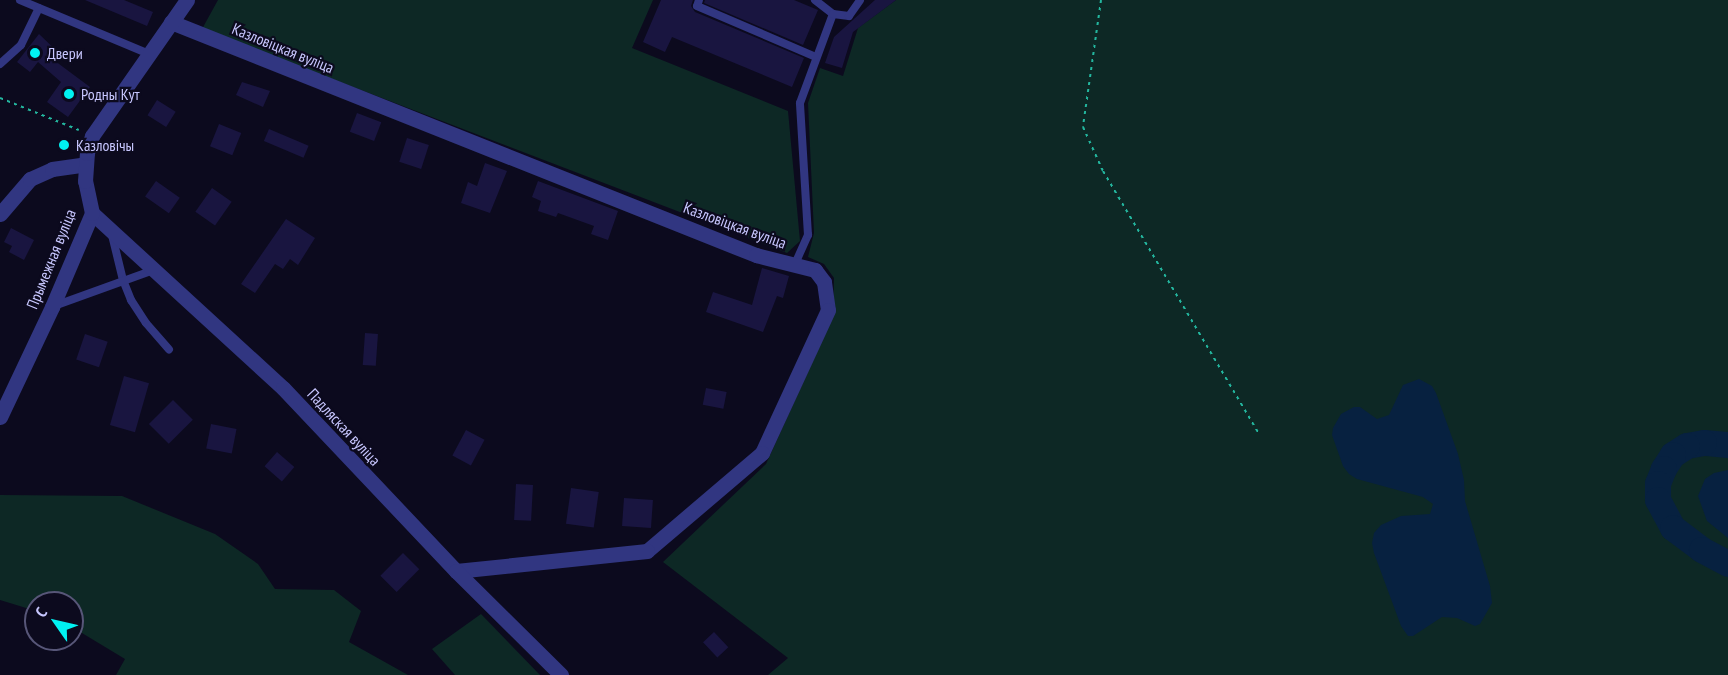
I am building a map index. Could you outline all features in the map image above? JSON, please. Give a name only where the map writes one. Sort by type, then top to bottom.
[{"type":"street","name":"Прымежная вуліца","points":[[0,417],[52,307],[92,213],[86,193],[86,164],[92,136],[187,0]]},
{"type":"street","name":"Казловіцкая вуліца","points":[[171,22],[756,255],[815,270],[824,282],[828,310],[762,453],[647,551],[456,571]]},
{"type":"street","points":[[0,214],[30,179],[52,169],[86,164]]},
{"type":"street","name":"Падляская вуліца","points":[[92,213],[283,388],[456,571],[561,675]]},
{"type":"lane","points":[[20,0],[149,54]]},
{"type":"lane","points":[[699,0],[697,6],[816,57]]},
{"type":"lane","points":[[815,0],[833,14],[849,16],[860,0]]},
{"type":"lane","points":[[0,64],[21,45],[39,8]]},
{"type":"lane","points":[[795,264],[808,235],[800,103],[833,14]]},
{"type":"lane","points":[[111,230],[123,280],[146,323],[169,350]]},
{"type":"lane","points":[[52,307],[154,270]]},
{"type":"path","points":[[1101,0],[1083,128],[1103,171],[1258,432]]},
{"type":"path","points":[[0,98],[92,136]]},
{"type":"green space","points":[[218,0],[653,0],[632,48],[788,111],[800,241],[787,253],[202,29]]},
{"type":"green space","points":[[896,0],[1728,0],[1728,675],[768,675],[788,658],[663,562],[766,464],[833,317],[834,278],[824,264],[808,257],[814,233],[808,103],[820,68],[843,76],[858,28]]},
{"type":"green space","points":[[0,495],[122,496],[215,534],[258,564],[275,589],[334,590],[361,611],[349,642],[408,675],[116,675],[125,659],[84,634],[84,591],[24,591],[24,607],[0,600]]},
{"type":"green space","points":[[481,614],[540,675],[455,675],[432,649]]},
{"type":"water","points":[[1419,379],[1432,386],[1436,393],[1458,454],[1464,480],[1465,501],[1490,586],[1492,603],[1480,624],[1475,626],[1457,618],[1442,617],[1413,636],[1408,636],[1401,626],[1372,543],[1374,533],[1381,525],[1401,516],[1430,514],[1433,504],[1423,497],[1357,479],[1349,474],[1343,466],[1332,435],[1333,428],[1341,414],[1354,407],[1360,407],[1377,419],[1389,415],[1403,385]]},
{"type":"water","points":[[1728,470],[1728,538],[1707,521],[1698,496],[1705,479],[1714,473]]},
{"type":"building","points":[[85,0],[124,0],[153,12],[147,26]]},
{"type":"building","points":[[661,0],[693,0],[691,6],[695,12],[804,58],[792,87],[672,37],[665,52],[643,42]]},
{"type":"building","points":[[705,0],[794,0],[818,10],[803,45],[704,3]]},
{"type":"building","points":[[875,0],[896,0],[853,32],[842,68],[825,63],[834,37]]},
{"type":"building","points":[[39,34],[61,55],[55,61],[90,87],[68,117],[47,102],[61,82],[38,62],[30,72],[17,62]]},
{"type":"building","points":[[242,82],[270,91],[263,107],[236,95]]},
{"type":"building","points":[[157,100],[176,112],[166,127],[147,115]]},
{"type":"building","points":[[357,113],[381,122],[374,141],[350,132]]},
{"type":"building","points":[[219,124],[241,133],[232,155],[210,146]]},
{"type":"building","points":[[269,129],[309,146],[304,158],[264,141]]},
{"type":"building","points":[[407,138],[429,145],[421,169],[399,162]]},
{"type":"building","points":[[485,163],[507,171],[490,213],[461,203],[468,182],[477,186]]},
{"type":"building","points":[[156,181],[180,198],[169,213],[145,197]]},
{"type":"building","points":[[538,181],[618,211],[608,240],[591,234],[594,226],[558,213],[556,217],[538,211],[541,201],[532,197]]},
{"type":"building","points":[[212,188],[232,202],[215,226],[195,212]]},
{"type":"building","points":[[286,219],[315,238],[298,265],[290,259],[283,269],[275,264],[255,293],[241,284]]},
{"type":"building","points":[[11,228],[34,240],[24,260],[9,252],[12,246],[4,242]]},
{"type":"building","points":[[762,268],[789,276],[783,298],[777,296],[763,332],[706,312],[713,292],[752,305]]},
{"type":"building","points":[[365,333],[378,334],[376,366],[363,365]]},
{"type":"building","points":[[85,334],[108,342],[99,367],[76,360]]},
{"type":"building","points":[[124,376],[149,383],[135,432],[110,425]]},
{"type":"building","points":[[706,388],[727,392],[723,409],[703,405]]},
{"type":"building","points":[[173,400],[193,420],[169,444],[149,424]]},
{"type":"building","points":[[211,424],[237,429],[232,454],[206,449]]},
{"type":"building","points":[[466,430],[485,440],[471,465],[452,456]]},
{"type":"building","points":[[277,452],[294,467],[282,481],[265,466]]},
{"type":"building","points":[[516,484],[533,485],[531,521],[514,520]]},
{"type":"building","points":[[571,488],[599,492],[594,528],[566,524]]},
{"type":"building","points":[[624,498],[653,500],[651,528],[622,526]]},
{"type":"building","points":[[403,553],[419,569],[397,592],[380,576]]},
{"type":"building","points":[[714,632],[728,647],[717,658],[703,642]]},
{"type":"waterway","points":[[1728,445],[1704,443],[1687,446],[1673,455],[1658,484],[1658,500],[1673,528],[1702,550],[1728,564]]},
{"type":"place","name":"Двери","points":[[35,53]]},
{"type":"place","name":"Родны Кут","points":[[69,94]]},
{"type":"place","name":"Казловічы","points":[[64,145]]}]
